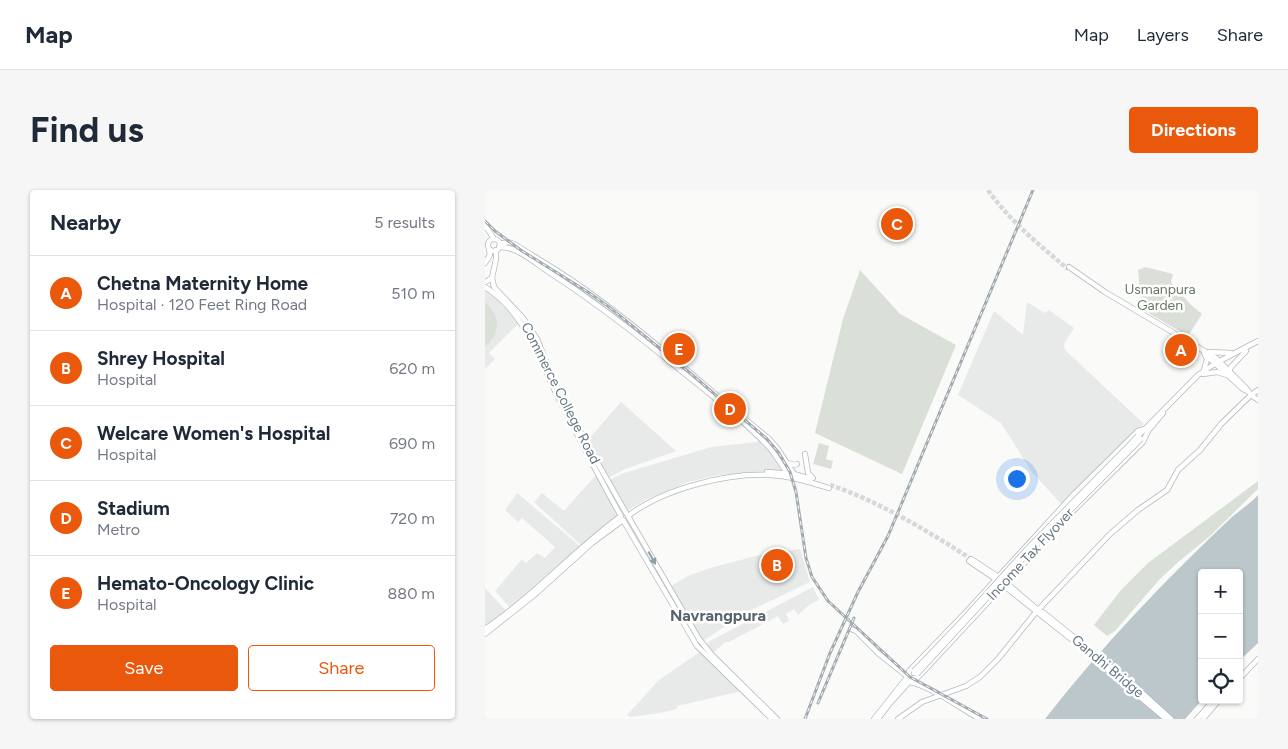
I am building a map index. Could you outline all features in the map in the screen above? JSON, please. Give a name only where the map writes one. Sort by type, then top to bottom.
[{"type":"main road","points":[[485,225],[494,239],[498,241],[492,278],[485,282]]},
{"type":"main road","points":[[485,236],[490,255],[485,263]]},
{"type":"main road","points":[[488,247],[489,241],[494,239]]},
{"type":"main road","points":[[488,247],[498,247],[507,242],[514,244],[593,295],[768,438],[787,462],[793,476]]},
{"type":"main road","points":[[1068,268],[1113,300],[1204,352],[1258,400]]},
{"type":"main road","name":"Commerce College Road","points":[[492,278],[494,287],[523,318],[537,339],[558,389],[700,646]]},
{"type":"main road","name":"Commerce College Road","points":[[485,287],[501,300],[528,332],[571,423],[622,518],[700,646]]},
{"type":"main road","points":[[1218,363],[1246,350],[1258,342]]},
{"type":"main road","points":[[878,719],[910,678],[909,671],[1000,582],[1011,579],[1071,513],[1143,442],[1147,430],[1204,372],[1234,353],[1258,342]]},
{"type":"main road","points":[[1229,373],[1231,366],[1246,350]]},
{"type":"main road","points":[[1204,352],[1234,353]]},
{"type":"main road","points":[[1204,352],[1207,359],[1204,372]]},
{"type":"main road","points":[[1204,372],[1229,373]]},
{"type":"main road","points":[[898,719],[922,702],[966,686],[980,677],[998,659],[1037,611],[1110,534],[1137,510],[1167,490],[1178,470],[1200,450],[1249,393],[1258,390]]},
{"type":"main road","points":[[725,404],[770,447],[786,473]]},
{"type":"main road","points":[[874,719],[910,678],[917,678],[1000,591],[1002,572],[1075,493],[1138,431],[1147,430]]},
{"type":"main road","name":"Income Tax Flyover","points":[[910,678],[1147,430]]},
{"type":"main road","points":[[805,454],[808,472],[815,481]]},
{"type":"main road","points":[[787,462],[793,466],[797,464]]},
{"type":"main road","points":[[485,634],[533,596],[622,518],[627,514],[645,501],[689,484],[719,476],[746,473],[786,473],[793,476],[828,486],[815,481],[793,476],[768,475],[719,479],[689,486],[627,514]]},
{"type":"main road","points":[[485,630],[518,605],[582,547],[622,518]]},
{"type":"main road","points":[[970,560],[1043,615]]},
{"type":"main road","points":[[986,571],[1002,572]]},
{"type":"main road","points":[[986,571],[1000,582]]},
{"type":"main road","points":[[1011,579],[1015,593]]},
{"type":"main road","points":[[1000,591],[1015,593]]},
{"type":"main road","name":"Gandhi Bridge","points":[[1043,615],[1166,719]]},
{"type":"main road","name":"Gandhi Bridge","points":[[1043,615],[1131,684],[1171,719]]},
{"type":"main road","points":[[851,629],[910,678],[979,719]]},
{"type":"main road","points":[[700,646],[772,719]]},
{"type":"main road","points":[[700,646],[777,719]]},
{"type":"main road","points":[[1243,670],[1258,655]]},
{"type":"main road","points":[[1243,674],[1258,659]]},
{"type":"main road","points":[[1197,719],[1210,704]]},
{"type":"main road","points":[[1203,719],[1216,704]]},
{"type":"shaded area","points":[[485,289],[519,323],[489,353],[495,359],[485,369]]},
{"type":"shaded area","points":[[1027,302],[1045,313],[1049,310],[1074,328],[1064,344],[1065,350],[1144,424],[1062,505],[1032,472],[1001,423],[958,395],[994,311],[1023,335]]},
{"type":"shaded area","points":[[621,402],[676,451],[623,470],[608,478],[588,440]]},
{"type":"shaded area","points":[[760,439],[772,451],[784,471],[718,475],[688,482],[645,500],[627,511],[609,480],[624,473],[711,447],[757,442]]},
{"type":"shaded area","points":[[596,475],[618,516],[581,545],[534,502],[542,493],[564,511]]},
{"type":"shaded area","points":[[517,493],[580,546],[510,608],[495,591],[522,559],[526,563],[537,553],[545,558],[555,547],[522,518],[518,522],[505,510]]},
{"type":"shaded area","points":[[1258,495],[1258,643],[1243,657],[1243,569],[1198,569],[1198,704],[1185,719],[1045,719],[1088,666],[1158,590],[1232,517]]},
{"type":"shaded area","points":[[800,549],[810,582],[745,613],[703,641],[671,586],[688,576],[710,568],[760,555]]},
{"type":"shaded area","points":[[813,587],[819,600],[810,604],[798,615],[794,609],[786,614],[789,621],[783,624],[778,616],[729,642],[725,642],[712,654],[705,646],[710,641]]},
{"type":"shaded area","points":[[485,588],[507,612],[485,628]]},
{"type":"shaded area","points":[[700,652],[742,691],[677,706],[677,709],[659,713],[630,717],[627,715],[659,680]]},
{"type":"green space","name":"Usmanpura Garden","points":[[1145,267],[1173,274],[1171,282],[1191,305],[1202,314],[1188,336],[1150,314],[1146,309],[1140,293],[1138,270]]},
{"type":"green space","points":[[860,270],[900,314],[956,345],[902,474],[815,433],[843,319]]},
{"type":"green space","points":[[485,302],[494,313],[497,324],[494,336],[485,347]]},
{"type":"green space","points":[[819,443],[829,446],[826,459],[833,461],[831,469],[813,464]]},
{"type":"green space","points":[[1258,481],[1258,489],[1210,536],[1159,580],[1115,631],[1107,636],[1094,625],[1121,590],[1148,563]]},
{"type":"tunnel","points":[[988,190],[1015,222],[1068,269]]},
{"type":"tunnel","points":[[830,485],[866,499],[938,538],[971,559]]},
{"type":"railway","points":[[805,719],[830,653],[858,592],[888,536],[1033,190]]},
{"type":"railway","points":[[485,221],[522,251],[609,307],[767,439],[779,453],[790,472],[796,492],[806,558],[812,577],[828,601],[910,677],[987,719]]},
{"type":"railway","points":[[818,703],[854,618]]},
{"type":"place","name":"Welcare Women's Hospital","points":[[897,224]]},
{"type":"place","name":"Hemato-Oncology Clinic","points":[[679,349]]},
{"type":"place","name":"Chetna Maternity Home","points":[[1181,350]]},
{"type":"place","name":"Stadium","points":[[730,409]]},
{"type":"place","name":"Shrey Hospital","points":[[777,565]]},
{"type":"district","name":"Navrangpura","points":[[718,615]]}]
